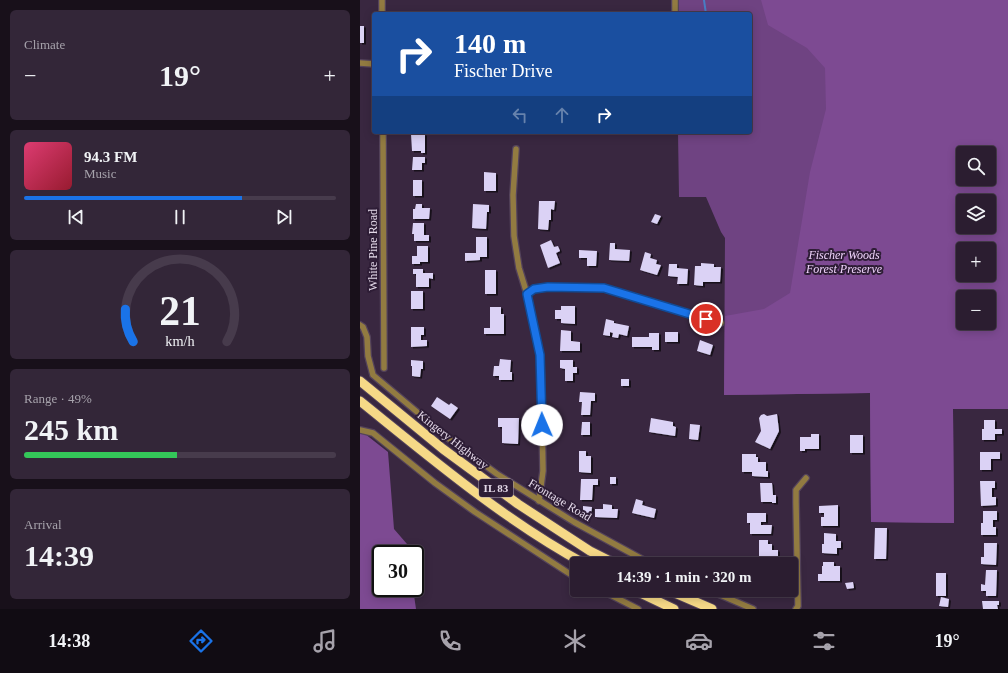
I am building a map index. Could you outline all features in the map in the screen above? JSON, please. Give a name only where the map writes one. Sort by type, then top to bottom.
[{"type":"highway","name":"Kingery Highway","points":[[360,381],[443,449],[518,504],[590,551],[602,557]]},
{"type":"highway","name":"IL 83","points":[[360,401],[465,485],[531,531],[574,557]]},
{"type":"highway","points":[[649,597],[674,609]]},
{"type":"highway","points":[[684,597],[712,609]]},
{"type":"street","points":[[382,0],[382,12]]},
{"type":"street","points":[[675,0],[675,12]]},
{"type":"street","points":[[360,63],[372,64]]},
{"type":"street","name":"White Pine Road","points":[[383,134],[384,368]]},
{"type":"street","points":[[516,149],[513,195],[514,236],[519,268],[527,294],[541,364],[543,471],[539,501]]},
{"type":"street","points":[[527,294],[534,289],[548,287],[604,288],[721,323]]},
{"type":"street","name":"Frontage Road","points":[[360,325],[364,327],[367,337],[368,356],[373,376],[448,438],[497,474],[574,522],[638,557]]},
{"type":"street","points":[[360,430],[373,433],[435,483],[475,512],[570,573]]},
{"type":"street","points":[[796,609],[798,606],[796,490],[806,478]]},
{"type":"street","points":[[615,597],[638,609]]},
{"type":"street","points":[[725,597],[753,609]]},
{"type":"green space","name":"Fischer Woods Forest Preserve","points":[[676,0],[1008,0],[1008,409],[953,409],[954,523],[871,522],[870,393],[724,395],[725,238],[706,197],[679,197],[678,134],[752,134],[752,12],[677,12]]},
{"type":"green space","name":"Fischer Woods Forest Preserve","points":[[761,0],[1008,0],[1008,409],[953,409],[954,523],[871,522],[870,393],[724,395],[725,316],[764,309],[790,293],[810,172],[826,109],[825,68],[807,48],[768,25]]},
{"type":"green space","points":[[360,430],[388,452],[394,529],[407,545],[372,545],[372,597],[414,597],[416,609],[360,609]]},
{"type":"building","points":[[360,26],[364,26],[364,43],[360,43]]},
{"type":"building","points":[[411,134],[425,134],[425,153],[421,153],[421,151],[412,151]]},
{"type":"building","points":[[413,157],[425,157],[425,163],[422,163],[422,170],[412,170]]},
{"type":"building","points":[[484,172],[496,173],[496,191],[484,191]]},
{"type":"building","points":[[413,180],[422,180],[422,196],[413,196]]},
{"type":"building","points":[[539,201],[555,201],[554,210],[551,209],[551,220],[549,220],[548,230],[538,229]]},
{"type":"building","points":[[416,204],[422,204],[422,208],[430,208],[429,219],[413,219],[413,209],[415,209]]},
{"type":"building","points":[[473,204],[489,205],[486,229],[472,228]]},
{"type":"building","points":[[655,214],[661,216],[657,224],[651,222]]},
{"type":"building","points":[[413,223],[424,223],[424,235],[429,235],[429,241],[414,241],[414,234],[412,234]]},
{"type":"building","points":[[476,237],[487,237],[487,257],[480,257],[480,260],[465,261],[465,253],[476,253]]},
{"type":"building","points":[[551,240],[554,247],[558,246],[560,251],[556,253],[560,263],[548,268],[540,245]]},
{"type":"building","points":[[610,243],[615,243],[615,249],[630,250],[629,261],[609,260]]},
{"type":"building","points":[[417,246],[428,246],[428,262],[412,264],[412,256],[417,256]]},
{"type":"building","points":[[579,250],[597,251],[596,266],[587,266],[587,258],[579,258]]},
{"type":"building","points":[[645,252],[651,254],[650,258],[657,260],[656,264],[661,265],[657,275],[640,270]]},
{"type":"building","points":[[701,263],[714,264],[714,267],[721,267],[720,282],[703,282],[703,286],[694,285],[695,266],[701,266]]},
{"type":"building","points":[[669,264],[677,264],[677,268],[688,269],[687,284],[677,284],[678,277],[668,276]]},
{"type":"building","points":[[413,269],[423,269],[423,273],[433,273],[433,279],[429,278],[429,287],[416,287],[416,274],[413,274]]},
{"type":"building","points":[[485,270],[496,270],[496,294],[485,294]]},
{"type":"building","points":[[411,291],[423,291],[423,309],[411,309]]},
{"type":"building","points":[[561,306],[575,306],[575,324],[561,323],[561,319],[555,319],[555,310],[561,310]]},
{"type":"building","points":[[490,307],[501,307],[501,314],[504,314],[504,334],[484,334],[484,328],[490,328]]},
{"type":"building","points":[[606,319],[614,321],[614,323],[629,326],[627,336],[619,334],[618,338],[612,337],[613,333],[610,332],[610,336],[603,335]]},
{"type":"building","points":[[411,327],[424,327],[424,335],[421,335],[421,340],[427,340],[427,346],[411,347]]},
{"type":"building","points":[[561,330],[571,331],[571,341],[580,342],[580,351],[560,351]]},
{"type":"building","points":[[665,332],[678,332],[678,342],[665,342]]},
{"type":"building","points":[[649,333],[659,333],[659,350],[652,350],[652,347],[632,347],[632,337],[649,337]]},
{"type":"building","points":[[700,340],[713,345],[710,355],[697,351]]},
{"type":"building","points":[[500,359],[511,360],[510,372],[512,372],[512,380],[499,380],[499,376],[493,376],[494,366],[499,366]]},
{"type":"building","points":[[411,360],[423,361],[423,369],[421,369],[420,377],[412,376]]},
{"type":"building","points":[[560,360],[573,360],[573,367],[577,367],[577,373],[573,373],[573,381],[565,381],[565,369],[560,368]]},
{"type":"building","points":[[621,379],[629,379],[629,386],[621,386]]},
{"type":"building","points":[[580,392],[595,393],[595,401],[591,401],[590,415],[581,415],[582,402],[579,402]]},
{"type":"building","points":[[437,397],[449,405],[451,403],[458,408],[450,419],[431,406]]},
{"type":"building","points":[[764,414],[767,416],[777,414],[779,431],[770,449],[755,442],[761,431],[759,418]]},
{"type":"building","points":[[498,418],[519,418],[518,444],[502,443],[502,427],[498,427]]},
{"type":"building","points":[[651,418],[673,422],[673,426],[676,427],[675,436],[649,432]]},
{"type":"building","points":[[984,420],[995,420],[995,429],[1002,429],[1002,434],[995,434],[995,440],[982,440]]},
{"type":"building","points":[[582,422],[590,422],[590,435],[581,435]]},
{"type":"building","points":[[690,424],[700,425],[698,440],[689,439]]},
{"type":"building","points":[[811,434],[819,434],[819,449],[805,449],[805,451],[800,451],[800,437],[811,437]]},
{"type":"building","points":[[850,435],[863,435],[863,453],[850,453]]},
{"type":"building","points":[[579,451],[586,451],[586,456],[591,456],[591,473],[579,472]]},
{"type":"building","points":[[980,452],[1000,452],[1000,459],[991,459],[991,470],[980,470]]},
{"type":"building","points":[[742,454],[756,454],[756,457],[758,457],[758,462],[766,462],[768,477],[752,476],[752,472],[742,472]]},
{"type":"building","points":[[610,477],[616,477],[616,484],[610,484]]},
{"type":"building","points":[[581,479],[598,479],[598,485],[593,485],[592,500],[580,500]]},
{"type":"building","points":[[980,481],[995,481],[995,488],[992,488],[992,497],[996,497],[996,505],[981,506]]},
{"type":"building","points":[[760,483],[772,483],[773,495],[776,495],[776,503],[761,502]]},
{"type":"building","points":[[636,499],[643,501],[642,505],[656,509],[654,518],[632,513]]},
{"type":"building","points":[[603,504],[612,505],[612,509],[618,509],[617,518],[595,517],[595,509],[603,509]]},
{"type":"building","points":[[838,505],[838,526],[821,526],[821,517],[824,517],[824,513],[819,513],[819,506]]},
{"type":"building","points":[[583,506],[592,507],[591,515],[583,514]]},
{"type":"building","points":[[983,511],[997,511],[997,520],[993,520],[993,527],[996,527],[996,535],[981,535]]},
{"type":"building","points":[[747,513],[766,513],[766,522],[761,522],[761,525],[772,525],[771,534],[750,534],[750,523],[747,523]]},
{"type":"building","points":[[875,528],[887,528],[886,559],[874,559]]},
{"type":"building","points":[[824,533],[836,534],[836,541],[841,541],[841,548],[837,548],[837,554],[822,553]]},
{"type":"building","points":[[759,540],[768,540],[768,544],[772,544],[772,550],[778,550],[778,557],[759,557]]},
{"type":"building","points":[[984,543],[997,543],[996,565],[981,564],[981,557],[984,557]]},
{"type":"building","points":[[823,562],[834,562],[834,566],[840,566],[840,581],[818,581],[818,574],[822,574]]},
{"type":"building","points":[[986,570],[997,570],[996,596],[986,596],[986,591],[981,591],[981,584],[985,585]]},
{"type":"building","points":[[936,573],[946,573],[946,596],[936,596]]},
{"type":"building","points":[[853,582],[854,588],[847,589],[845,583]]},
{"type":"building","points":[[941,597],[949,599],[948,607],[939,606]]},
{"type":"building","points":[[982,601],[999,601],[999,605],[997,605],[998,609],[983,609]]},
{"type":"waterway","points":[[704,0],[706,12]]},
{"type":"route","points":[[542,425],[540,355],[527,294],[534,289],[548,287],[604,288],[706,319]]}]
